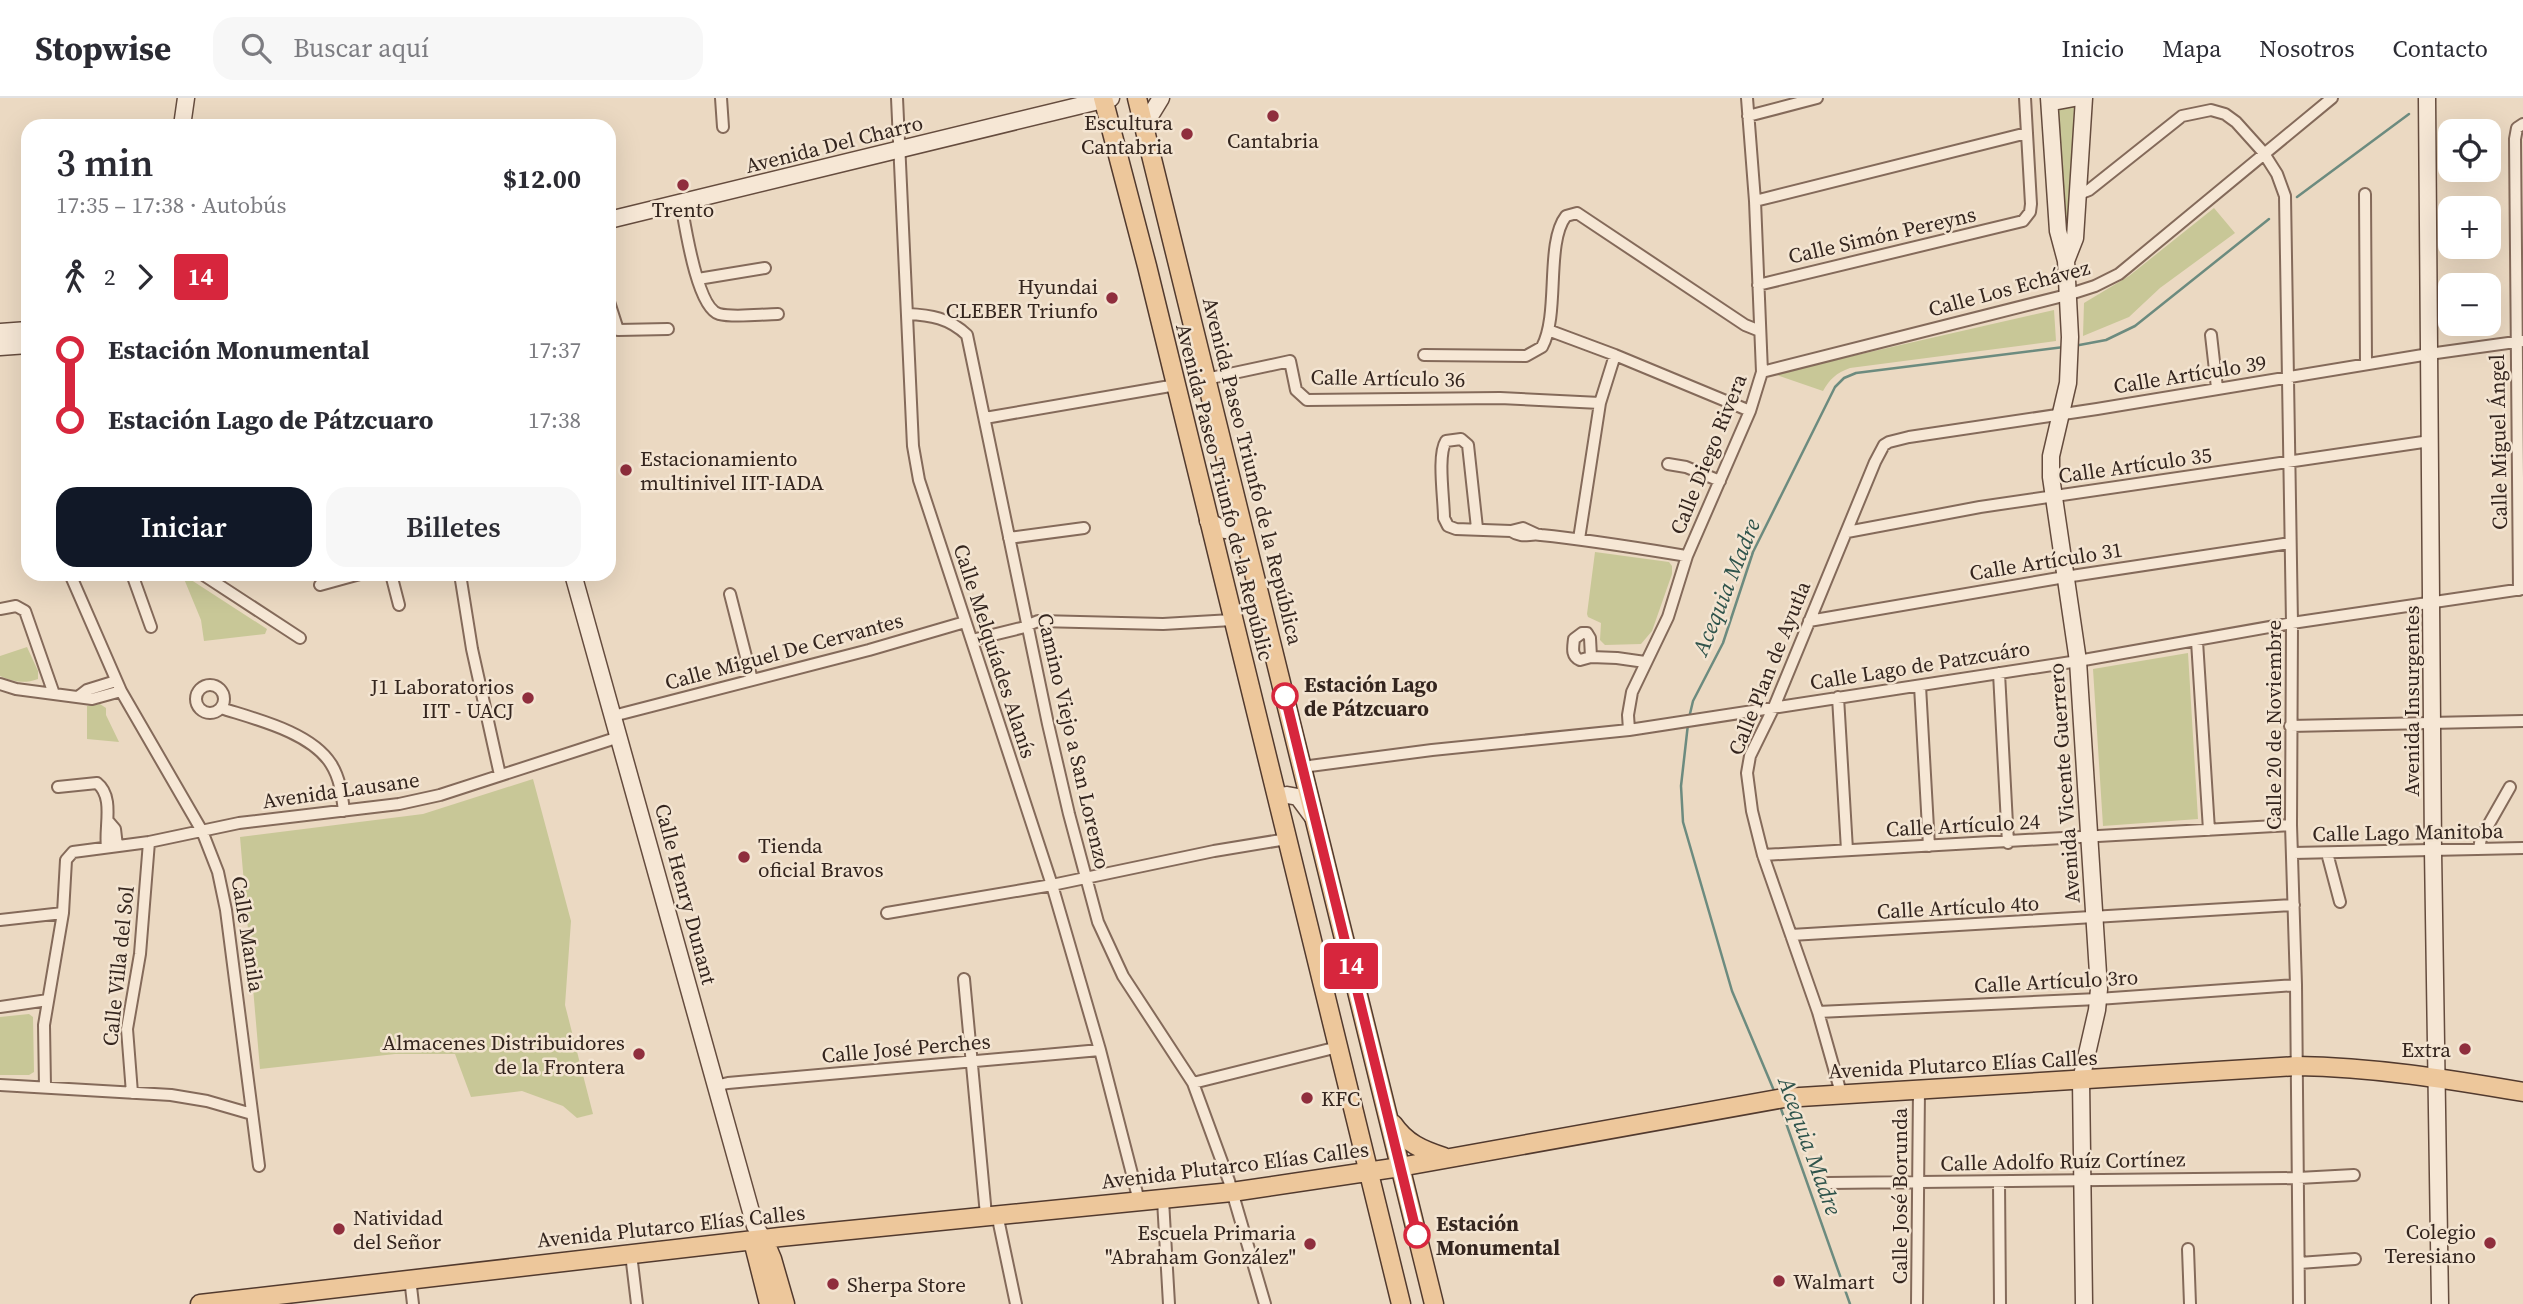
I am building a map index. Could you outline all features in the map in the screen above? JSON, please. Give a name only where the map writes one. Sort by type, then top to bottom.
[{"type":"main road","name":"Avenida Paseo Triunfo de la República","points":[[1137,98],[1434,1304]]},
{"type":"main road","name":"Avenida Paseo Triunfo de la Repúblic","points":[[1106,99],[1401,1304]]},
{"type":"main road","name":"Avenida Plutarco Elías Calles","points":[[200,1304],[289,1299],[410,1278],[631,1254],[757,1236],[1232,1192],[1400,1167],[1776,1099],[1841,1093],[2297,1066],[2329,1066],[2436,1078],[2523,1092]]},
{"type":"main road","points":[[1389,1119],[1401,1136],[1410,1143],[1447,1158]]},
{"type":"main road","name":"Calle Henry Dunant","points":[[757,1236],[769,1304]]},
{"type":"main road","name":"Calle Henry Dunant","points":[[757,1236],[772,1259],[785,1304]]},
{"type":"street","points":[[183,119],[186,98]]},
{"type":"street","points":[[721,98],[723,127]]},
{"type":"street","name":"Calle Melquíades Alanís","points":[[897,98],[916,466],[1052,885],[1100,1050],[1139,1201]]},
{"type":"street","points":[[1146,135],[1150,116],[1161,98]]},
{"type":"street","name":"Calle Diego Rivera","points":[[1629,730],[1628,715],[1632,692],[1668,617],[1687,556],[1750,411],[1762,372],[1755,201],[1747,98]]},
{"type":"street","points":[[1748,116],[1818,98]]},
{"type":"street","points":[[1755,201],[2027,133],[2025,98]]},
{"type":"street","points":[[2049,99],[2058,101],[2074,98]]},
{"type":"street","name":"Avenida Vicente Guerrero","points":[[2066,261],[2075,238],[2084,98]]},
{"type":"street","name":"Calle Los Echávez","points":[[1762,372],[2095,286],[2119,274],[2263,152],[2332,98]]},
{"type":"street","name":"Avenida Insurgentes","points":[[2427,98],[2432,850],[2440,1304]]},
{"type":"street","name":"Avenida Del Charro","points":[[616,218],[1106,99]]},
{"type":"street","name":"Avenida Vicente Guerrero","points":[[2049,99],[2058,231],[2066,261],[2070,337],[2068,383],[2051,456],[2054,497],[2078,661],[2098,999],[2081,1080],[2084,1304]]},
{"type":"street","name":"Calle 20 de Noviembre","points":[[2079,194],[2089,190],[2172,123],[2191,113],[2211,110],[2225,114],[2236,122],[2263,152],[2277,174],[2285,196],[2299,1304]]},
{"type":"street","name":"Calle Miguel Ángel","points":[[2521,125],[2515,139],[2520,253],[2521,589]]},
{"type":"street","name":"Calle Simón Pereyns","points":[[1758,285],[2015,224],[2027,217],[2031,204],[2027,133]]},
{"type":"street","points":[[2365,194],[2366,365]]},
{"type":"street","points":[[681,204],[698,279],[707,304],[720,315],[778,313]]},
{"type":"street","points":[[1424,355],[1526,356],[1542,347],[1548,330],[1558,233],[1566,216],[1577,213],[1745,325],[1760,331]]},
{"type":"street","points":[[698,279],[765,268]]},
{"type":"street","name":"Camino Viejo a San Lorenzo","points":[[907,314],[928,315],[949,321],[967,335],[1028,626],[1085,877],[1098,922],[1114,959],[1193,1083],[1232,1192],[1265,1304]]},
{"type":"street","points":[[616,324],[618,330],[668,329]]},
{"type":"street","points":[[0,332],[21,330]]},
{"type":"street","points":[[1548,330],[1750,411]]},
{"type":"street","points":[[2211,335],[2217,388]]},
{"type":"street","name":"Calle Artículo 39","points":[[1875,463],[1884,445],[1895,439],[2519,342]]},
{"type":"street","points":[[0,347],[21,346]]},
{"type":"street","points":[[1579,539],[1600,403],[1615,355]]},
{"type":"street","name":"Calle Artículo 36","points":[[1206,379],[1290,361],[1296,390],[1307,400],[1500,398],[1600,403]]},
{"type":"street","points":[[985,418],[1176,384]]},
{"type":"street","points":[[1477,528],[1468,445],[1464,440],[1446,440],[1442,456],[1445,522],[1455,529],[1511,531],[1521,536],[1535,534],[1579,539],[1687,556]]},
{"type":"street","name":"Calle Artículo 35","points":[[1847,532],[2054,497],[2430,441]]},
{"type":"street","name":"Calle Plan de Ayutla","points":[[1841,1093],[1818,1013],[1763,855],[1752,811],[1747,774],[1750,755],[1774,707],[1875,463]]},
{"type":"street","points":[[1668,464],[1686,467],[1720,481]]},
{"type":"street","points":[[1208,521],[1225,530],[1243,528]]},
{"type":"street","points":[[1009,538],[1084,528]]},
{"type":"street","name":"Calle Artículo 31","points":[[1809,621],[2065,577],[2290,543]]},
{"type":"street","name":"Calle Manila","points":[[73,581],[119,686],[202,831],[218,872],[226,910],[259,1166]]},
{"type":"street","points":[[135,581],[151,627]]},
{"type":"street","points":[[213,581],[300,638]]},
{"type":"street","points":[[320,585],[335,581]]},
{"type":"street","points":[[393,581],[399,605]]},
{"type":"street","points":[[461,581],[472,649],[500,775]]},
{"type":"street","name":"Calle Henry Dunant","points":[[575,581],[757,1236]]},
{"type":"street","name":"Calle Lago de Patzcuáro","points":[[1629,730],[2078,661],[2292,623],[2521,589]]},
{"type":"street","points":[[730,594],[752,680]]},
{"type":"street","points":[[0,609],[16,606],[25,611],[54,694]]},
{"type":"street","points":[[972,640],[1038,621],[1163,624],[1232,620]]},
{"type":"street","name":"Calle Miguel De Cervantes","points":[[613,716],[869,650],[965,622]]},
{"type":"street","points":[[2197,640],[2209,830]]},
{"type":"street","points":[[1591,657],[1617,657],[1645,662]]},
{"type":"street","points":[[1999,673],[2008,843]]},
{"type":"street","points":[[0,684],[16,689],[92,699],[119,686]]},
{"type":"street","points":[[1920,686],[1929,846]]},
{"type":"street","points":[[1838,697],[1847,849]]},
{"type":"street","points":[[221,708],[298,736],[322,753],[338,778],[344,811]]},
{"type":"street","points":[[2290,726],[2523,721]]},
{"type":"street","points":[[1302,767],[1432,750],[1629,730]]},
{"type":"street","name":"Avenida Lausane","points":[[63,913],[66,860],[73,852],[149,842],[239,823],[420,800],[619,737]]},
{"type":"street","points":[[58,787],[97,783],[104,792],[109,822],[106,828],[112,847]]},
{"type":"street","points":[[2479,849],[2481,838],[2510,787]]},
{"type":"street","points":[[1276,798],[1287,795],[1298,797],[1314,818]]},
{"type":"street","name":"Calle Artículo 24","points":[[1763,855],[2291,825]]},
{"type":"street","points":[[887,913],[1052,885],[1287,839]]},
{"type":"street","name":"Calle Villa del Sol","points":[[132,1093],[127,1029],[140,954],[149,842]]},
{"type":"street","name":"Calle Lago Manitoba","points":[[2293,853],[2523,848]]},
{"type":"street","points":[[2327,853],[2340,902]]},
{"type":"street","name":"Calle Artículo 4to","points":[[1791,935],[2294,905]]},
{"type":"street","points":[[0,920],[63,913],[43,1035],[46,1087]]},
{"type":"street","points":[[964,979],[991,1215],[1016,1304]]},
{"type":"street","name":"Calle Artículo 3ro","points":[[1818,1013],[2098,999],[2296,985]]},
{"type":"street","points":[[0,1007],[48,1000]]},
{"type":"street","points":[[1193,1083],[1338,1047]]},
{"type":"street","name":"Calle José Perches","points":[[715,1086],[1100,1050]]},
{"type":"street","points":[[0,1085],[132,1093],[207,1101],[252,1114]]},
{"type":"street","name":"Calle José Borunda","points":[[1917,1304],[1919,1089]]},
{"type":"street","name":"Calle Adolfo Ruíz Cortínez","points":[[1828,1183],[2298,1178],[2354,1175]]},
{"type":"street","points":[[1998,1182],[2000,1304]]},
{"type":"street","points":[[1163,1200],[1170,1304]]},
{"type":"street","points":[[2188,1250],[2190,1304]]},
{"type":"street","points":[[631,1254],[638,1304]]},
{"type":"street","points":[[2299,1263],[2355,1259]]},
{"type":"street","points":[[410,1278],[413,1304]]},
{"type":"shaded area","points":[[2074,106],[2070,226],[2067,226],[2058,107]]},
{"type":"shaded area","points":[[2214,208],[2235,233],[2160,288],[2129,317],[2083,336],[2084,303],[2129,276]]},
{"type":"shaded area","points":[[2054,310],[2056,341],[1850,368],[1834,377],[1823,391],[1774,374]]},
{"type":"shaded area","points":[[1595,552],[1669,562],[1672,566],[1672,574],[1652,631],[1641,644],[1605,645],[1600,640],[1601,623],[1588,617]]},
{"type":"shaded area","points":[[185,581],[193,581],[267,629],[265,634],[204,641],[201,620]]},
{"type":"shaded area","points":[[27,647],[38,671],[38,679],[19,682],[0,676],[0,656]]},
{"type":"shaded area","points":[[2188,653],[2198,819],[2103,826],[2093,669]]},
{"type":"shaded area","points":[[100,704],[106,708],[106,715],[119,742],[87,739],[87,706]]},
{"type":"shaded area","points":[[533,779],[571,921],[565,1005],[593,1114],[577,1118],[563,1106],[522,1091],[471,1097],[455,1054],[395,1054],[260,1069],[240,837],[423,814]]},
{"type":"shaded area","points":[[29,1014],[33,1017],[34,1072],[29,1075],[0,1075],[0,1017]]},
{"type":"waterway","name":"Acequia Madre","points":[[2297,197],[2409,114]]},
{"type":"waterway","name":"Acequia Madre","points":[[2074,346],[2106,340],[2135,326],[2269,219]]},
{"type":"waterway","name":"Acequia Madre","points":[[1689,718],[1693,701],[1723,643],[1753,552],[1835,387],[1844,378],[1856,373],[2064,347]]},
{"type":"waterway","name":"Acequia Madre","points":[[1688,724],[1681,786],[1683,822],[1732,991],[1775,1093]]},
{"type":"waterway","name":"Acequia Madre","points":[[1780,1106],[1850,1304]]},
{"type":"bus line","name":"14","points":[[1285,696],[1417,1235]]},
{"type":"place","name":"Cantabria","points":[[1273,116]]},
{"type":"place","name":"Escultura Cantabria","points":[[1187,134]]},
{"type":"place","name":"Trento","points":[[683,185]]},
{"type":"place","name":"Hyundai CLEBER Triunfo","points":[[1112,298]]},
{"type":"place","name":"Estacionamiento multinivel IIT-IADA","points":[[626,470]]},
{"type":"place","name":"Estación Lago de Pátzcuaro","points":[[1285,696]]},
{"type":"place","name":"J1 Laboratorios IIT - UACJ","points":[[528,698]]},
{"type":"place","name":"Tienda oficial Bravos","points":[[744,857]]},
{"type":"place","name":"Extra","points":[[2465,1049]]},
{"type":"place","name":"Almacenes Distribuidores de la Frontera","points":[[639,1054]]},
{"type":"place","name":"KFC","points":[[1307,1098]]},
{"type":"place","name":"Natividad del Señor","points":[[339,1229]]},
{"type":"place","name":"Estación Monumental","points":[[1417,1235]]},
{"type":"place","name":"Colegio Teresiano","points":[[2490,1243]]},
{"type":"place","name":"Escuela Primaria \"Abraham González\"","points":[[1310,1244]]},
{"type":"place","name":"Walmart","points":[[1779,1281]]},
{"type":"place","name":"Sherpa Store","points":[[833,1284]]}]
